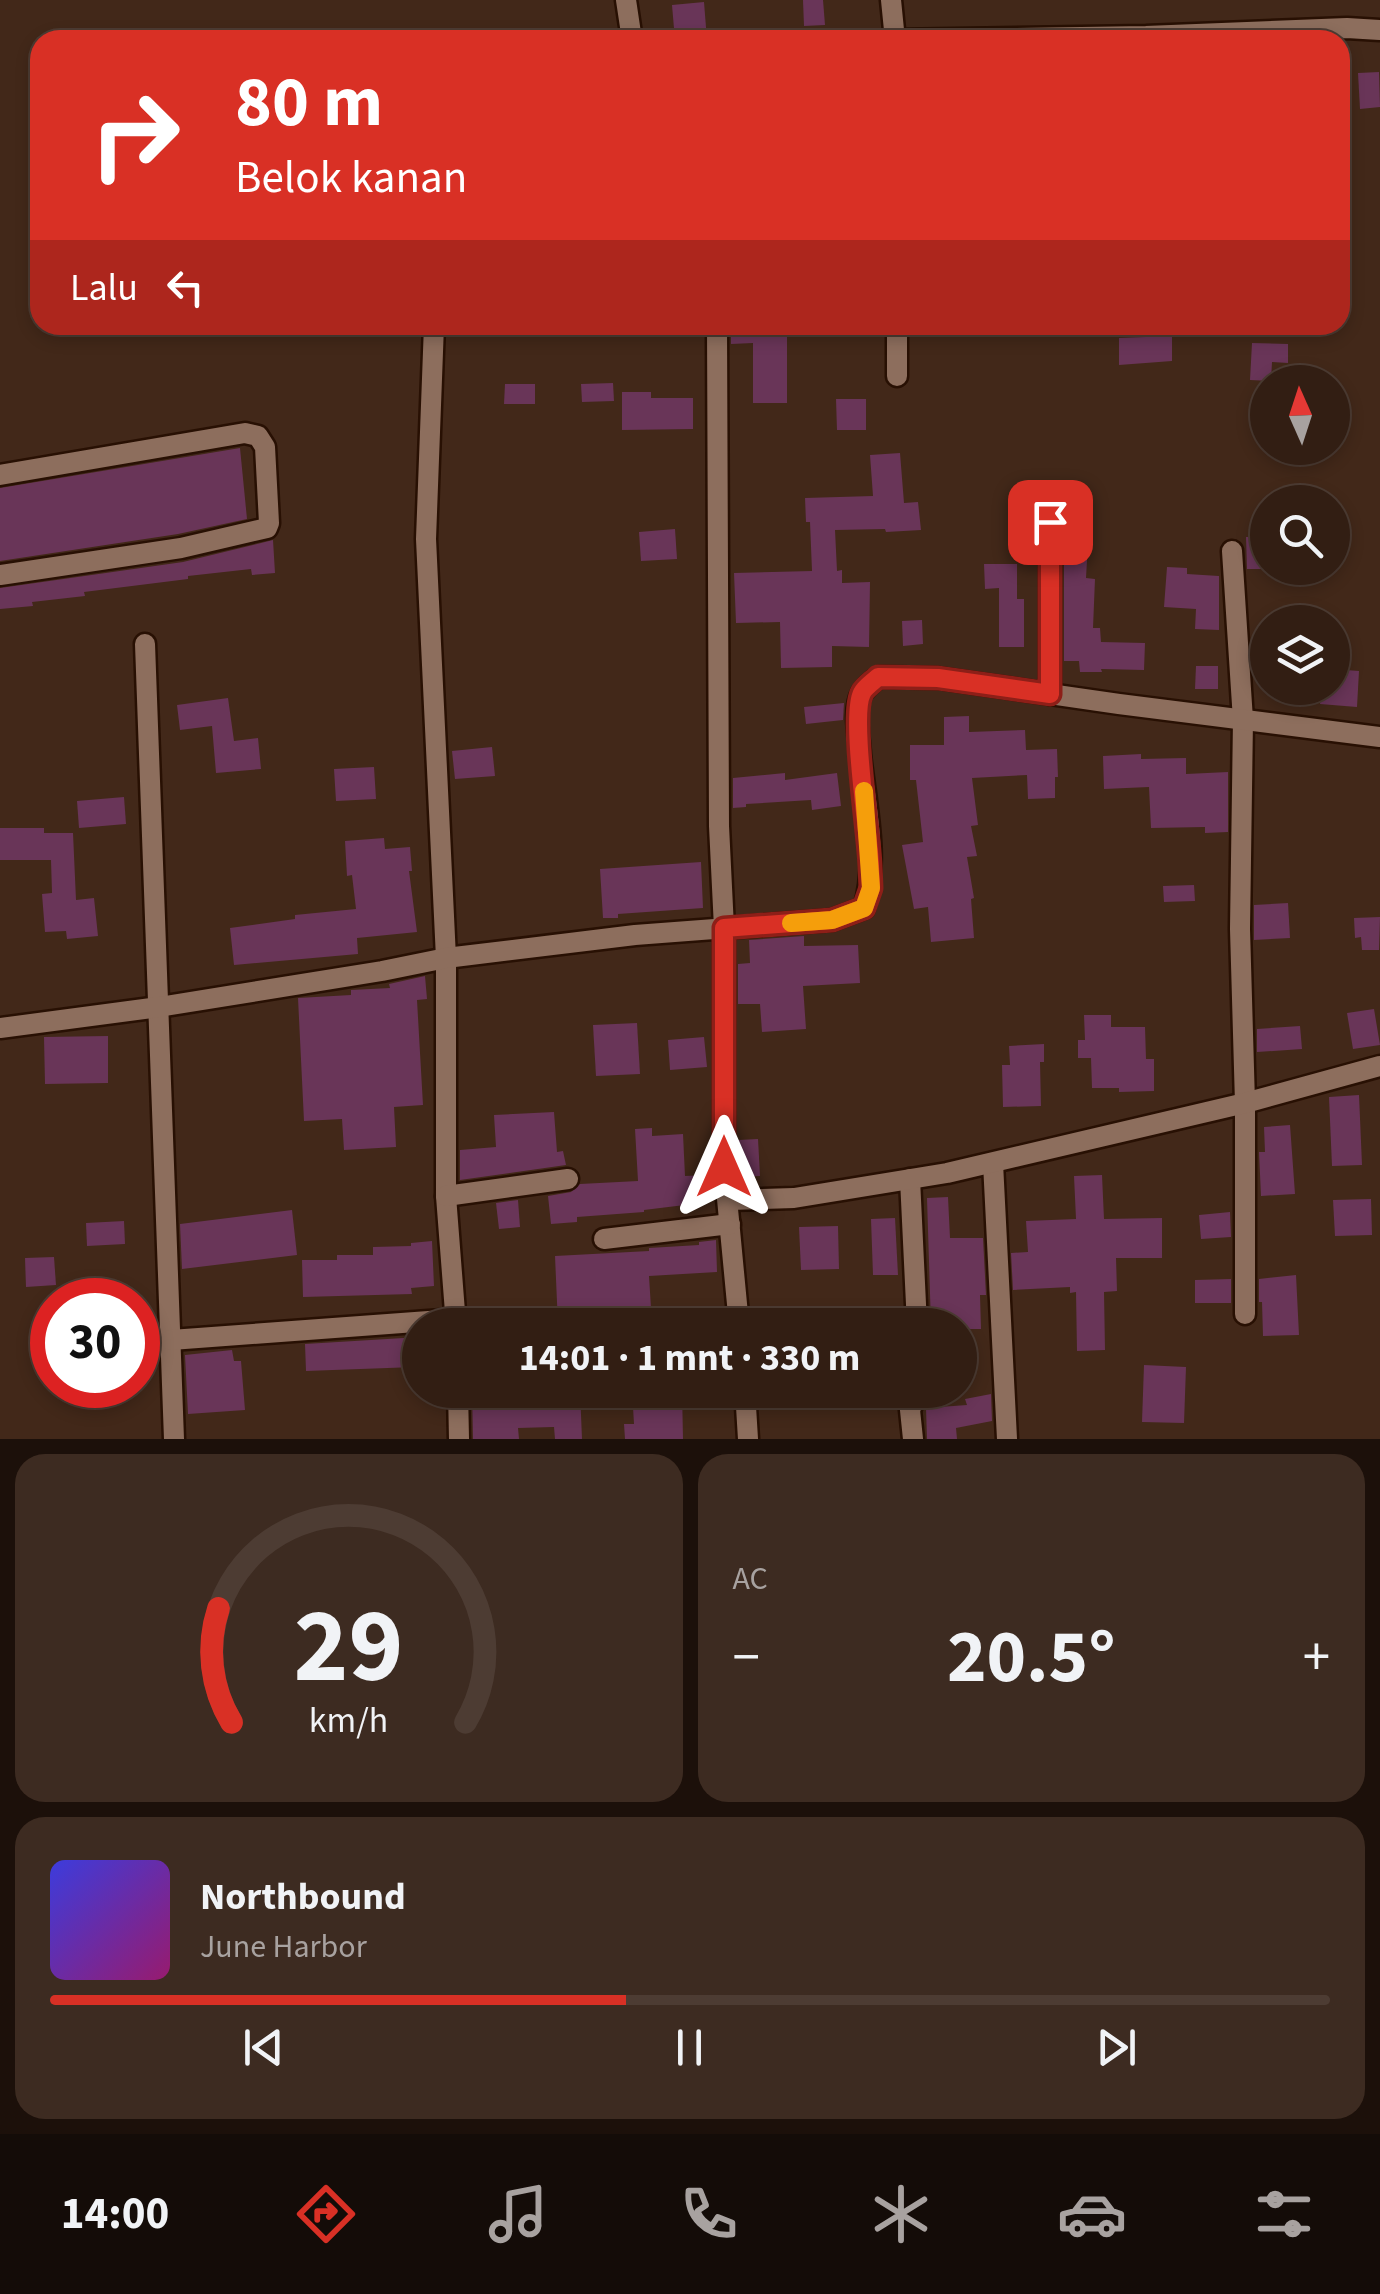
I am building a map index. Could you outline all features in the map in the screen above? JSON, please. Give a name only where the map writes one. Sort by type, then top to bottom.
[{"type":"street","points":[[626,0],[630,30]]},
{"type":"street","points":[[891,0],[893,30]]},
{"type":"street","points":[[1311,30],[1380,30]]},
{"type":"street","points":[[434,335],[426,539],[446,958],[446,1196],[455,1308]]},
{"type":"street","points":[[717,335],[724,1167],[737,1308]]},
{"type":"street","points":[[897,335],[897,376]]},
{"type":"street","points":[[0,475],[245,434],[258,436],[265,447],[269,522],[266,528],[181,548],[0,575]]},
{"type":"street","points":[[1050,522],[1050,694]]},
{"type":"street","points":[[1232,552],[1243,720],[1240,929],[1245,1314]]},
{"type":"street","points":[[145,644],[174,1439]]},
{"type":"street","points":[[0,1028],[159,1007],[446,958],[635,935],[832,920],[864,908],[871,888],[858,704],[863,691],[878,677],[938,678],[1380,737]]},
{"type":"street","points":[[728,1200],[794,1198],[993,1163],[1245,1103],[1380,1066]]},
{"type":"street","points":[[993,1163],[1008,1439]]},
{"type":"street","points":[[446,1196],[568,1179]]},
{"type":"street","points":[[910,1180],[916,1308]]},
{"type":"street","points":[[604,1239],[730,1224]]},
{"type":"street","points":[[171,1340],[402,1325]]},
{"type":"street","points":[[458,1408],[459,1439]]},
{"type":"street","points":[[746,1408],[748,1439]]},
{"type":"street","points":[[911,1408],[913,1439]]},
{"type":"building","points":[[803,0],[823,0],[825,25],[804,26]]},
{"type":"building","points":[[704,2],[706,30],[674,30],[672,5]]},
{"type":"building","points":[[1379,72],[1380,107],[1360,109],[1358,73]]},
{"type":"building","points":[[731,335],[787,335],[787,403],[753,403],[753,343],[731,344]]},
{"type":"building","points":[[1172,336],[1172,361],[1119,365],[1119,338]]},
{"type":"building","points":[[1252,343],[1288,344],[1288,363],[1251,365]]},
{"type":"building","points":[[613,383],[614,401],[582,402],[581,384]]},
{"type":"building","points":[[505,384],[535,384],[535,404],[504,404]]},
{"type":"building","points":[[622,392],[651,392],[651,398],[693,398],[693,429],[622,430]]},
{"type":"building","points":[[836,399],[866,399],[866,430],[837,430]]},
{"type":"building","points":[[240,448],[247,519],[178,534],[0,561],[0,488]]},
{"type":"building","points":[[900,453],[904,503],[918,502],[921,530],[835,530],[837,571],[842,570],[842,583],[870,582],[869,647],[832,646],[832,667],[781,668],[780,622],[736,623],[734,573],[812,571],[805,498],[873,496],[870,455]]},
{"type":"building","points":[[1064,521],[1093,523],[1086,578],[1095,579],[1093,628],[1100,628],[1101,642],[1145,643],[1144,670],[1080,672],[1079,661],[1064,661]]},
{"type":"building","points":[[675,529],[677,559],[641,561],[639,532]]},
{"type":"building","points":[[1246,537],[1250,537],[1250,569]]},
{"type":"building","points":[[273,540],[275,573],[252,575],[251,569],[188,576],[0,609],[0,588],[183,562]]},
{"type":"building","points":[[984,564],[1017,564],[1017,599],[1024,599],[1024,647],[999,647],[999,588],[985,589]]},
{"type":"building","points":[[1167,567],[1187,568],[1187,574],[1219,576],[1219,630],[1195,629],[1196,609],[1164,607]]},
{"type":"building","points":[[922,620],[923,644],[903,646],[902,621]]},
{"type":"building","points":[[1196,666],[1218,666],[1218,689],[1195,689]]},
{"type":"building","points":[[1350,670],[1359,671],[1357,707],[1332,705],[1350,705]]},
{"type":"building","points":[[228,698],[234,741],[258,738],[261,769],[216,773],[212,726],[180,730],[177,705]]},
{"type":"building","points":[[844,703],[843,720],[806,724],[804,707]]},
{"type":"building","points":[[969,716],[969,732],[1025,730],[1026,750],[1057,749],[1055,798],[1028,799],[1027,775],[972,778],[978,825],[971,826],[977,856],[967,857],[974,898],[974,938],[931,942],[928,907],[914,909],[902,845],[923,842],[916,780],[910,780],[910,745],[944,745],[944,717]]},
{"type":"building","points":[[492,747],[495,776],[455,779],[452,751]]},
{"type":"building","points":[[1141,754],[1141,759],[1186,758],[1186,774],[1228,772],[1228,832],[1205,833],[1205,827],[1151,828],[1149,787],[1104,789],[1103,756]]},
{"type":"building","points":[[374,767],[376,799],[336,801],[334,769]]},
{"type":"building","points":[[785,773],[785,780],[837,773],[841,806],[812,810],[811,800],[733,808],[733,778]]},
{"type":"building","points":[[124,797],[126,824],[79,828],[77,801]]},
{"type":"building","points":[[0,828],[44,828],[44,833],[73,833],[76,900],[94,898],[98,936],[67,939],[66,931],[45,932],[42,894],[52,893],[51,860],[0,860]]},
{"type":"building","points":[[384,838],[385,849],[410,847],[417,932],[357,938],[358,954],[234,965],[230,928],[295,919],[295,915],[356,909],[352,875],[347,876],[345,841]]},
{"type":"building","points":[[701,862],[703,908],[603,918],[600,869]]},
{"type":"building","points":[[1194,885],[1195,901],[1164,902],[1163,886]]},
{"type":"building","points":[[1288,903],[1290,938],[1254,940],[1254,905]]},
{"type":"building","points":[[1380,917],[1379,950],[1362,950],[1361,937],[1355,938],[1354,918]]},
{"type":"building","points":[[804,936],[804,946],[858,945],[860,983],[803,986],[806,1029],[762,1032],[760,1004],[738,1004],[738,964],[750,963],[749,940]]},
{"type":"building","points":[[425,976],[427,999],[417,1000],[423,1105],[394,1107],[396,1147],[344,1150],[342,1119],[304,1121],[298,998],[351,995],[351,990],[390,988],[389,984]]},
{"type":"building","points":[[1374,1009],[1380,1045],[1353,1049],[1347,1013]]},
{"type":"building","points":[[1084,1015],[1111,1015],[1111,1027],[1145,1027],[1146,1059],[1154,1059],[1154,1091],[1092,1088],[1091,1058],[1078,1058],[1078,1040],[1085,1040]]},
{"type":"building","points":[[637,1023],[640,1074],[596,1076],[593,1025]]},
{"type":"building","points":[[1300,1026],[1302,1049],[1257,1052],[1257,1029]]},
{"type":"building","points":[[108,1036],[108,1083],[45,1084],[44,1037]]},
{"type":"building","points":[[704,1037],[707,1067],[670,1070],[668,1040]]},
{"type":"building","points":[[1044,1044],[1044,1062],[1040,1062],[1041,1106],[1003,1107],[1002,1065],[1010,1065],[1009,1046]]},
{"type":"building","points":[[1359,1095],[1362,1165],[1332,1166],[1329,1097]]},
{"type":"building","points":[[554,1112],[557,1152],[563,1151],[566,1165],[460,1180],[460,1150],[496,1147],[494,1115]]},
{"type":"building","points":[[1290,1125],[1295,1194],[1261,1196],[1259,1152],[1265,1152],[1264,1127]]},
{"type":"building","points":[[652,1128],[652,1136],[683,1134],[685,1176],[707,1175],[709,1202],[577,1217],[577,1222],[551,1224],[548,1196],[571,1192],[580,1184],[638,1181],[635,1129]]},
{"type":"building","points":[[758,1139],[760,1176],[739,1177],[738,1140]]},
{"type":"building","points":[[1102,1175],[1104,1219],[1162,1218],[1162,1258],[1116,1258],[1117,1291],[1104,1292],[1105,1350],[1077,1351],[1076,1292],[1070,1293],[1070,1287],[1013,1290],[1011,1253],[1028,1252],[1026,1221],[1076,1219],[1074,1176]]},
{"type":"building","points":[[948,1197],[950,1238],[983,1238],[986,1295],[980,1295],[981,1329],[977,1329],[977,1308],[930,1308],[927,1198]]},
{"type":"building","points":[[1371,1199],[1372,1235],[1335,1236],[1333,1200]]},
{"type":"building","points":[[518,1200],[520,1227],[499,1229],[496,1203]]},
{"type":"building","points":[[292,1210],[297,1255],[182,1269],[180,1224]]},
{"type":"building","points":[[1230,1212],[1231,1237],[1201,1239],[1199,1215]]},
{"type":"building","points":[[895,1218],[898,1275],[873,1275],[871,1219]]},
{"type":"building","points":[[124,1221],[125,1244],[87,1246],[86,1223]]},
{"type":"building","points":[[838,1226],[839,1269],[801,1270],[799,1227]]},
{"type":"building","points":[[716,1240],[717,1272],[649,1276],[651,1308],[557,1308],[555,1256],[649,1251]]},
{"type":"building","points":[[432,1241],[434,1286],[411,1288],[412,1294],[303,1297],[302,1260],[373,1255],[373,1247]]},
{"type":"building","points":[[54,1257],[56,1278],[30,1278],[30,1287],[26,1287],[25,1258]]},
{"type":"building","points":[[1296,1275],[1299,1335],[1263,1336],[1259,1279]]},
{"type":"building","points":[[1231,1279],[1231,1303],[1195,1303],[1195,1280]]},
{"type":"building","points":[[402,1338],[402,1367],[306,1371],[305,1344]]},
{"type":"building","points":[[232,1350],[234,1361],[241,1361],[245,1410],[188,1414],[185,1355]]},
{"type":"building","points":[[1144,1365],[1186,1367],[1184,1423],[1142,1422]]},
{"type":"building","points":[[991,1394],[992,1421],[956,1428],[957,1439],[927,1439],[926,1408],[977,1408],[977,1397]]},
{"type":"building","points":[[472,1408],[581,1408],[582,1439],[555,1439],[554,1427],[518,1428],[519,1439],[473,1439]]},
{"type":"building","points":[[633,1408],[682,1408],[683,1439],[625,1439],[624,1424],[634,1424]]},
{"type":"slow traffic","points":[[791,923],[832,920],[864,908],[871,888],[864,791]]},
{"type":"route","points":[[724,1167],[724,928],[832,920],[864,908],[871,888],[870,846],[858,704],[863,691],[878,677],[938,678],[1050,694],[1050,522]]}]
